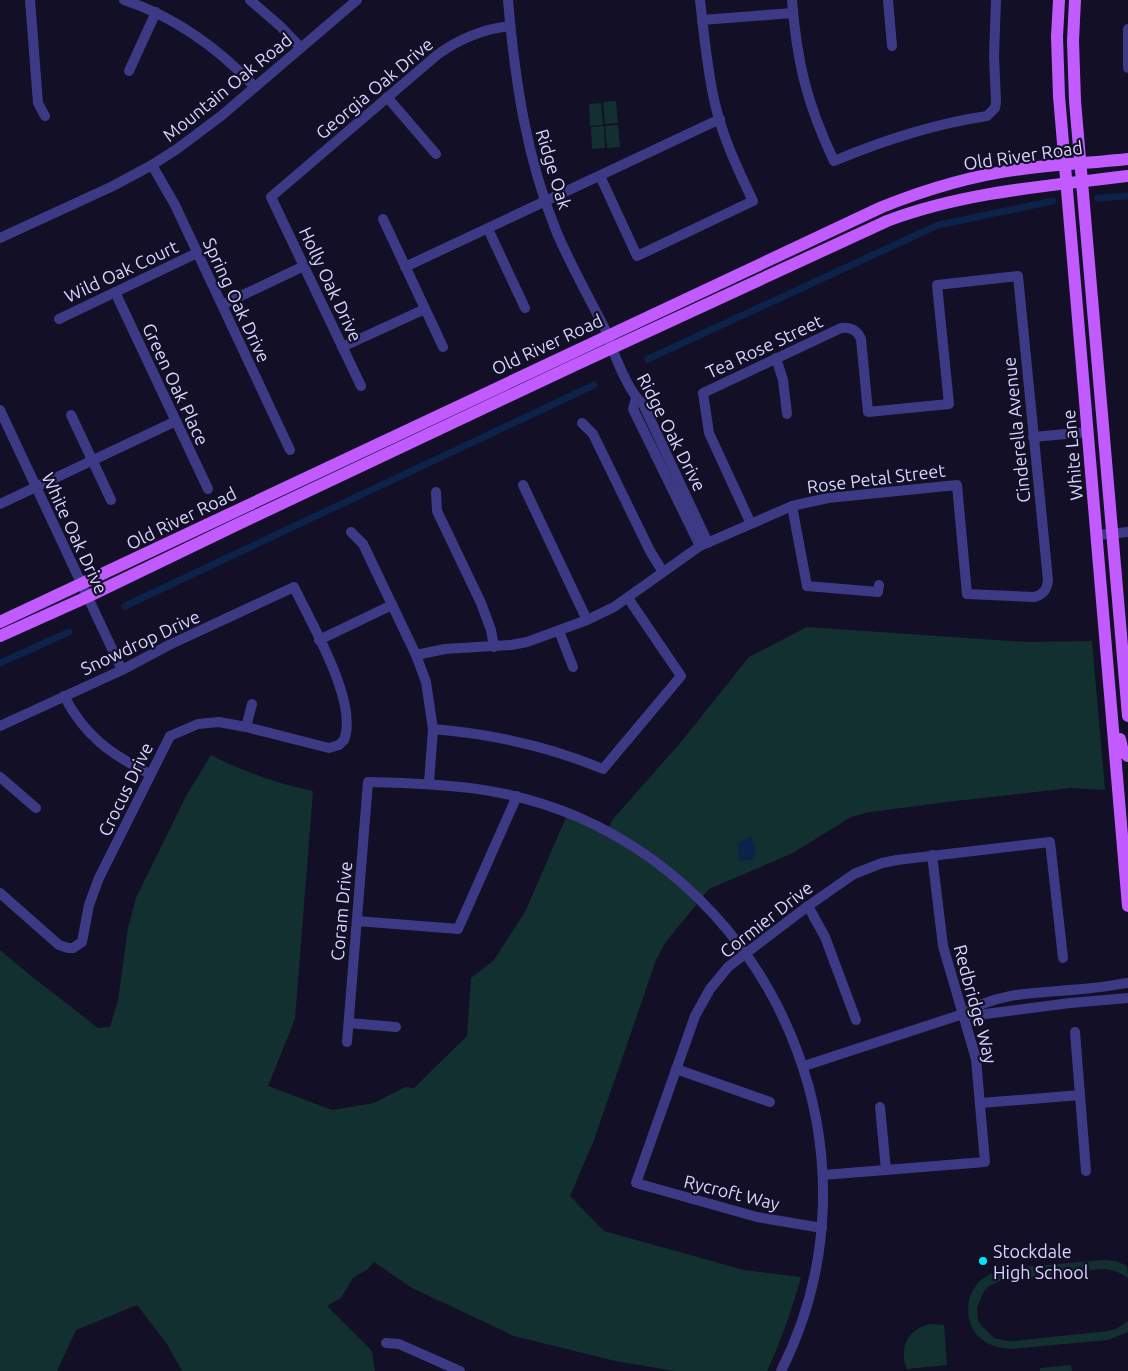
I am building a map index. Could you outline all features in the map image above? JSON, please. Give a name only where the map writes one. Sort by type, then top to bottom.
[{"type":"main road","name":"White Lane","points":[[1059,0],[1057,66],[1128,906]]},
{"type":"main road","name":"White Lane","points":[[1076,0],[1073,71],[1128,716]]},
{"type":"main road","name":"Old River Road","points":[[0,622],[854,219],[901,199],[952,183],[990,174],[1020,169],[1128,160]]},
{"type":"main road","name":"Old River Road","points":[[0,636],[87,598],[240,523],[860,232],[906,214],[990,193],[1128,176]]},
{"type":"main road","points":[[1079,327],[1084,335],[1090,367],[1098,370]]},
{"type":"main road","points":[[1111,698],[1117,707],[1123,752],[1128,756]]},
{"type":"street","points":[[30,0],[38,103],[45,116]]},
{"type":"street","points":[[124,0],[156,12],[207,42],[238,69],[255,88]]},
{"type":"street","points":[[250,0],[280,26],[301,48]]},
{"type":"street","name":"Mountain Oak Road","points":[[0,238],[112,186],[152,165],[200,133],[357,0]]},
{"type":"street","name":"Ridge Oak","points":[[508,0],[516,83],[524,126],[545,202],[566,252],[608,335]]},
{"type":"street","points":[[600,176],[637,256],[752,201],[737,167],[720,119],[709,76],[700,0]]},
{"type":"street","points":[[792,0],[796,41],[803,81],[816,120],[834,161],[886,140],[919,130],[952,121],[986,116],[994,108],[996,102],[994,56],[996,0]]},
{"type":"street","points":[[888,0],[892,46]]},
{"type":"street","points":[[128,71],[156,12]]},
{"type":"street","points":[[702,20],[793,12]]},
{"type":"street","name":"Georgia Oak Drive","points":[[271,197],[447,48],[475,34],[510,26]]},
{"type":"street","points":[[1128,29],[1128,68]]},
{"type":"street","points":[[387,97],[436,154]]},
{"type":"street","points":[[405,268],[720,119]]},
{"type":"street","name":"Spring Oak Drive","points":[[152,165],[175,205],[290,450]]},
{"type":"street","name":"Holly Oak Drive","points":[[271,197],[360,386]]},
{"type":"street","points":[[383,219],[443,347]]},
{"type":"street","points":[[488,229],[525,308]]},
{"type":"street","name":"Wild Oak Court","points":[[59,319],[198,253]]},
{"type":"street","points":[[222,305],[304,266]]},
{"type":"street","name":"Cinderella Avenue","points":[[868,412],[949,404],[937,285],[1018,276],[1048,580],[1043,593],[1034,597],[967,594]]},
{"type":"street","name":"Green Oak Place","points":[[115,292],[208,489]]},
{"type":"street","points":[[342,347],[425,309]]},
{"type":"street","name":"Tea Rose Street","points":[[751,524],[709,432],[703,392],[841,328],[847,327],[856,331],[861,341],[868,412]]},
{"type":"street","name":"Ridge Oak Drive","points":[[608,335],[634,403],[643,404],[704,545]]},
{"type":"street","points":[[776,358],[783,380],[787,414]]},
{"type":"street","name":"White Oak Drive","points":[[0,410],[122,670]]},
{"type":"street","points":[[71,415],[111,500]]},
{"type":"street","points":[[0,504],[176,421]]},
{"type":"street","points":[[582,423],[593,434],[650,551],[663,572]]},
{"type":"street","points":[[1033,437],[1088,432]]},
{"type":"street","points":[[523,485],[587,620]]},
{"type":"street","name":"Rose Petal Street","points":[[416,655],[445,649],[527,642],[559,631],[614,607],[704,545],[792,506],[828,498],[957,485],[967,594]]},
{"type":"street","points":[[436,492],[438,511],[484,609],[494,646]]},
{"type":"street","points":[[792,506],[807,586],[878,592],[879,585]]},
{"type":"street","points":[[351,532],[363,544],[416,655],[426,682],[433,729],[429,783],[468,787],[517,796],[553,807],[582,819],[639,850],[679,880],[728,930],[746,952],[779,1006],[804,1066],[817,1121],[823,1175],[822,1228],[817,1263],[806,1309],[797,1336],[781,1371]]},
{"type":"street","points":[[1097,535],[1128,532]]},
{"type":"street","name":"Snowdrop Drive","points":[[0,726],[122,670],[169,645],[294,587],[319,640]]},
{"type":"street","points":[[433,729],[511,739],[558,752],[603,769],[681,676],[628,598]]},
{"type":"street","points":[[319,640],[392,605]]},
{"type":"street","points":[[559,631],[573,667]]},
{"type":"street","name":"Crocus Drive","points":[[0,893],[59,945],[73,948],[82,942],[89,905],[96,884],[170,736],[187,728],[209,723],[232,723],[329,748],[340,745],[346,736],[346,707],[341,686],[319,640]]},
{"type":"street","points":[[64,696],[80,722],[99,743],[124,761],[150,774]]},
{"type":"street","points":[[246,727],[252,704]]},
{"type":"street","points":[[0,777],[36,808]]},
{"type":"street","name":"Coram Drive","points":[[347,1042],[368,782],[429,783]]},
{"type":"street","points":[[357,921],[458,929],[517,796]]},
{"type":"street","name":"Cormier Drive","points":[[636,1183],[695,1016],[718,978],[746,952],[840,882],[868,868],[897,860],[1050,842],[1063,958]]},
{"type":"street","name":"Redbridge Way","points":[[886,1170],[985,1162],[976,1060],[943,946],[932,856]]},
{"type":"street","points":[[808,906],[825,937],[856,1020]]},
{"type":"street","points":[[804,1066],[963,1014],[976,1006],[1034,992],[1083,990],[1128,983]]},
{"type":"street","points":[[963,1014],[978,1015],[1052,1005],[1128,998]]},
{"type":"street","points":[[349,1023],[396,1027]]},
{"type":"street","points":[[1075,1032],[1086,1171]]},
{"type":"street","points":[[676,1069],[770,1102]]},
{"type":"street","points":[[980,1103],[1080,1095]]},
{"type":"street","points":[[823,1175],[886,1170],[880,1108]]},
{"type":"street","name":"Rycroft Way","points":[[636,1183],[757,1217],[822,1228]]},
{"type":"street","points":[[386,1343],[399,1344],[440,1367],[460,1371]]},
{"type":"green space","points":[[616,101],[618,123],[605,124],[603,102]]},
{"type":"green space","points":[[601,103],[603,125],[590,126],[589,104]]},
{"type":"green space","points":[[618,125],[620,147],[607,148],[605,126]]},
{"type":"green space","points":[[604,126],[605,148],[592,149],[591,127]]},
{"type":"green space","points":[[807,627],[1026,642],[1092,641],[1105,790],[1070,788],[870,812],[851,817],[793,853],[709,889],[665,943],[656,960],[594,1140],[570,1196],[604,1231],[744,1270],[801,1277],[786,1325],[767,1371],[674,1371],[615,1361],[514,1336],[412,1288],[374,1262],[368,1269],[353,1278],[341,1298],[327,1306],[372,1351],[375,1371],[182,1371],[167,1344],[137,1305],[76,1330],[57,1371],[0,1371],[0,950],[98,1028],[110,1027],[118,1000],[128,928],[136,898],[186,796],[211,755],[260,776],[313,791],[295,1019],[268,1086],[332,1110],[374,1103],[405,1087],[414,1088],[467,1036],[471,978],[494,960],[525,912],[568,813],[607,831],[613,819],[681,742],[749,657]]},
{"type":"green space","points":[[1103,1260],[1116,1261],[1127,1266],[1128,1278],[1115,1271],[1101,1269],[1000,1281],[989,1286],[984,1291],[977,1308],[978,1320],[994,1338],[1006,1341],[1108,1331],[1116,1329],[1128,1321],[1128,1332],[1108,1340],[1010,1349],[987,1343],[974,1331],[968,1315],[970,1297],[979,1282],[987,1276],[1003,1269]]},
{"type":"green space","points":[[931,1324],[944,1325],[947,1365],[907,1369],[904,1354],[907,1340],[916,1330]]},
{"type":"green space","points":[[1071,1365],[1072,1371],[1040,1371],[1040,1368]]},
{"type":"water","points":[[750,837],[755,844],[755,859],[739,861],[738,843]]},
{"type":"waterway","points":[[1098,198],[1128,196]]},
{"type":"waterway","points":[[648,359],[938,225],[1053,201]]},
{"type":"waterway","points":[[125,606],[594,385]]},
{"type":"waterway","points":[[0,663],[69,632]]},
{"type":"place","name":"Stockdale High School","points":[[983,1261]]}]
